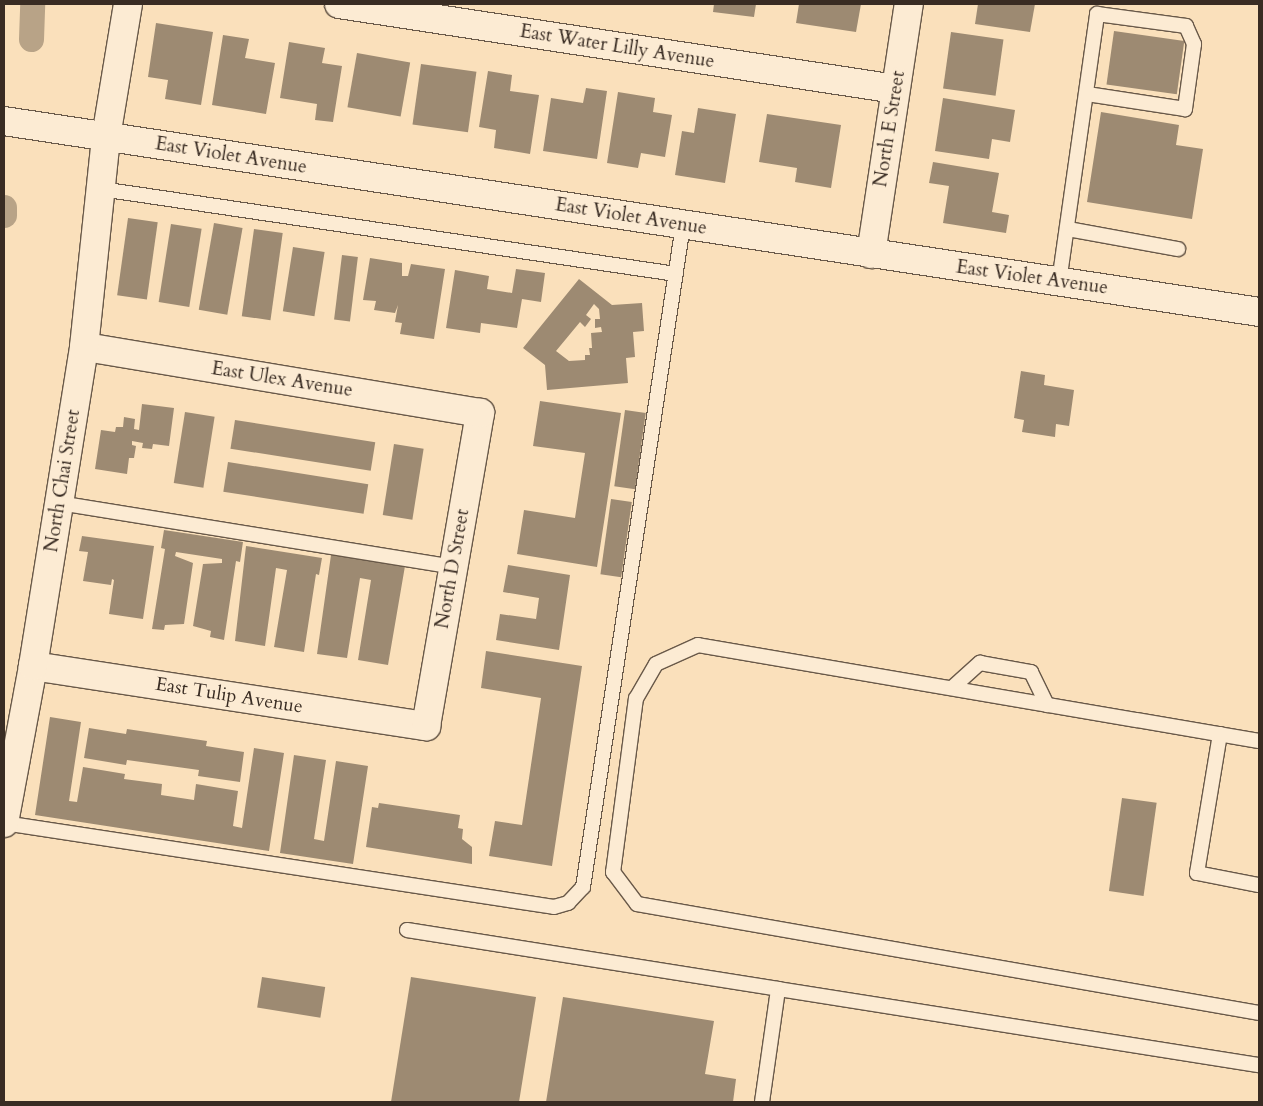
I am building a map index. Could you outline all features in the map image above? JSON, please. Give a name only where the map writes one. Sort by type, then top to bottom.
[{"type":"street","name":"North Chai Street","points":[[4,823],[33,666],[84,347],[106,137],[128,4]]},
{"type":"street","name":"East Water Lilly Avenue","points":[[338,4],[896,89]]},
{"type":"street","name":"North E Street","points":[[871,254],[909,4]]},
{"type":"street","name":"East Violet Avenue","points":[[4,121],[1259,312]]},
{"type":"street","name":"East Ulex Avenue","points":[[84,347],[480,413]]},
{"type":"street","name":"North D Street","points":[[426,726],[480,413]]},
{"type":"street","name":"East Tulip Avenue","points":[[33,666],[426,726]]},
{"type":"lane","points":[[1059,282],[1097,14],[1186,26],[1194,44],[1185,109],[1086,94]]},
{"type":"lane","points":[[101,189],[676,274]]},
{"type":"lane","points":[[4,823],[554,907],[568,903],[583,887],[683,225]]},
{"type":"lane","points":[[1068,229],[1178,249]]},
{"type":"lane","points":[[59,503],[453,567]]},
{"type":"lane","points":[[1259,741],[698,645],[656,664],[636,698],[613,872],[637,904],[1259,1013]]},
{"type":"lane","points":[[952,688],[980,663],[1006,667],[1031,672],[1047,705]]},
{"type":"lane","points":[[1220,734],[1196,874],[1259,885]]},
{"type":"lane","points":[[407,930],[1259,1065]]},
{"type":"lane","points":[[762,1102],[778,989]]},
{"type":"building","points":[[714,4],[756,4],[754,17],[713,12]]},
{"type":"building","points":[[799,4],[861,4],[856,32],[796,23]]},
{"type":"building","points":[[978,4],[1035,4],[1030,32],[975,24]]},
{"type":"building","points":[[156,23],[213,32],[201,105],[165,99],[168,80],[148,77]]},
{"type":"building","points":[[1114,31],[1184,41],[1177,94],[1106,84]]},
{"type":"building","points":[[951,32],[1003,39],[996,96],[943,88]]},
{"type":"building","points":[[223,35],[249,39],[245,58],[275,63],[266,114],[212,105]]},
{"type":"building","points":[[289,42],[325,48],[322,63],[342,66],[333,122],[315,120],[317,104],[280,98]]},
{"type":"building","points":[[357,53],[410,62],[401,117],[347,107]]},
{"type":"building","points":[[421,64],[476,72],[468,132],[413,124]]},
{"type":"building","points":[[488,71],[512,75],[510,91],[539,95],[530,154],[494,148],[496,130],[479,127]]},
{"type":"building","points":[[586,88],[607,91],[597,159],[543,151],[551,98],[583,103]]},
{"type":"building","points":[[618,92],[655,98],[653,112],[672,115],[665,157],[641,153],[638,168],[607,163]]},
{"type":"building","points":[[943,98],[1015,110],[1010,142],[992,139],[989,159],[935,151]]},
{"type":"building","points":[[698,108],[736,114],[725,183],[675,175],[682,131],[694,133]]},
{"type":"building","points":[[1101,112],[1179,125],[1176,145],[1203,149],[1192,219],[1087,202]]},
{"type":"building","points":[[767,114],[841,125],[831,188],[795,182],[797,168],[759,162]]},
{"type":"building","points":[[933,162],[999,173],[992,212],[1009,215],[1006,233],[943,223],[949,186],[929,183]]},
{"type":"building","points":[[128,218],[158,222],[147,299],[117,295]]},
{"type":"building","points":[[214,223],[243,228],[227,315],[199,310]]},
{"type":"building","points":[[171,224],[202,229],[189,307],[159,302]]},
{"type":"building","points":[[254,229],[283,233],[270,320],[242,316]]},
{"type":"building","points":[[293,247],[325,252],[314,316],[283,311]]},
{"type":"building","points":[[342,255],[358,257],[350,321],[334,320]]},
{"type":"building","points":[[370,258],[402,263],[402,276],[408,276],[411,264],[445,269],[434,339],[400,334],[402,323],[395,322],[398,305],[395,313],[374,310],[376,301],[363,300]]},
{"type":"building","points":[[516,269],[545,273],[541,302],[522,299],[517,328],[481,323],[480,333],[446,328],[455,270],[489,276],[487,289],[512,293]]},
{"type":"building","points":[[579,279],[612,305],[642,303],[644,331],[633,332],[635,357],[626,358],[628,383],[547,390],[545,365],[523,348]],"holes":[[[594,304],[599,309],[600,319],[595,319],[595,328],[601,327],[602,332],[591,333],[592,348],[589,348],[590,355],[585,355],[585,360],[569,361],[556,351],[580,322],[585,327],[591,319],[586,315]]]},
{"type":"building","points":[[1021,371],[1045,375],[1044,385],[1074,390],[1069,426],[1056,424],[1055,437],[1022,432],[1024,420],[1014,418]]},
{"type":"building","points":[[540,401],[621,413],[597,567],[517,554],[524,510],[575,518],[585,453],[533,446]]},
{"type":"building","points":[[142,404],[174,408],[169,446],[153,444],[152,449],[142,448],[143,443],[132,441],[132,445],[136,446],[134,458],[129,458],[127,474],[95,469],[101,430],[115,432],[116,427],[123,427],[124,417],[135,419],[134,429],[139,430]]},
{"type":"building","points":[[625,410],[646,413],[635,489],[614,486]]},
{"type":"building","points":[[185,412],[215,417],[203,488],[174,483]]},
{"type":"building","points":[[235,420],[375,442],[371,471],[230,449]]},
{"type":"building","points":[[394,444],[424,449],[412,520],[383,515]]},
{"type":"building","points":[[228,462],[368,484],[364,514],[223,492]]},
{"type":"building","points":[[611,499],[632,502],[621,577],[600,574]]},
{"type":"building","points":[[164,530],[243,542],[240,562],[236,561],[224,640],[210,637],[211,631],[193,626],[203,564],[222,563],[222,559],[176,552],[175,556],[193,563],[184,624],[165,625],[164,630],[152,629],[165,549],[161,548]]},
{"type":"building","points":[[82,536],[154,546],[143,619],[109,614],[114,580],[112,579],[111,585],[83,581],[88,552],[79,551]]},
{"type":"building","points":[[246,546],[322,558],[319,575],[316,574],[304,652],[274,647],[287,570],[276,568],[265,646],[235,641]]},
{"type":"building","points":[[331,555],[405,566],[388,665],[358,660],[371,580],[360,578],[347,658],[317,654]]},
{"type":"building","points":[[508,565],[570,575],[559,650],[496,640],[500,614],[536,619],[539,598],[503,592]]},
{"type":"building","points":[[486,651],[582,666],[552,866],[489,856],[495,821],[522,825],[541,698],[481,688]]},
{"type":"building","points":[[50,717],[81,722],[69,801],[77,802],[83,767],[125,774],[124,779],[162,784],[161,795],[194,800],[196,784],[238,791],[233,826],[242,828],[254,748],[284,753],[269,851],[35,815]]},
{"type":"building","points":[[89,728],[126,734],[127,729],[207,741],[206,746],[244,752],[240,782],[198,776],[199,770],[127,760],[126,765],[84,758]]},
{"type":"building","points":[[294,755],[326,760],[314,839],[324,841],[336,761],[368,766],[353,864],[280,853]]},
{"type":"building","points":[[1122,798],[1157,803],[1144,896],[1109,891]]},
{"type":"building","points":[[379,803],[460,815],[458,828],[463,829],[462,839],[472,847],[472,864],[366,847],[372,807],[378,808]]},
{"type":"building","points":[[262,977],[325,987],[320,1018],[257,1008]]},
{"type":"building","points":[[411,977],[536,997],[519,1102],[391,1102]]},
{"type":"building","points":[[563,997],[714,1021],[705,1074],[736,1079],[733,1102],[546,1102]]},
{"type":"waterway","points":[[31,39],[32,4]]},
{"type":"waterway","points":[[4,207],[4,215]]}]
